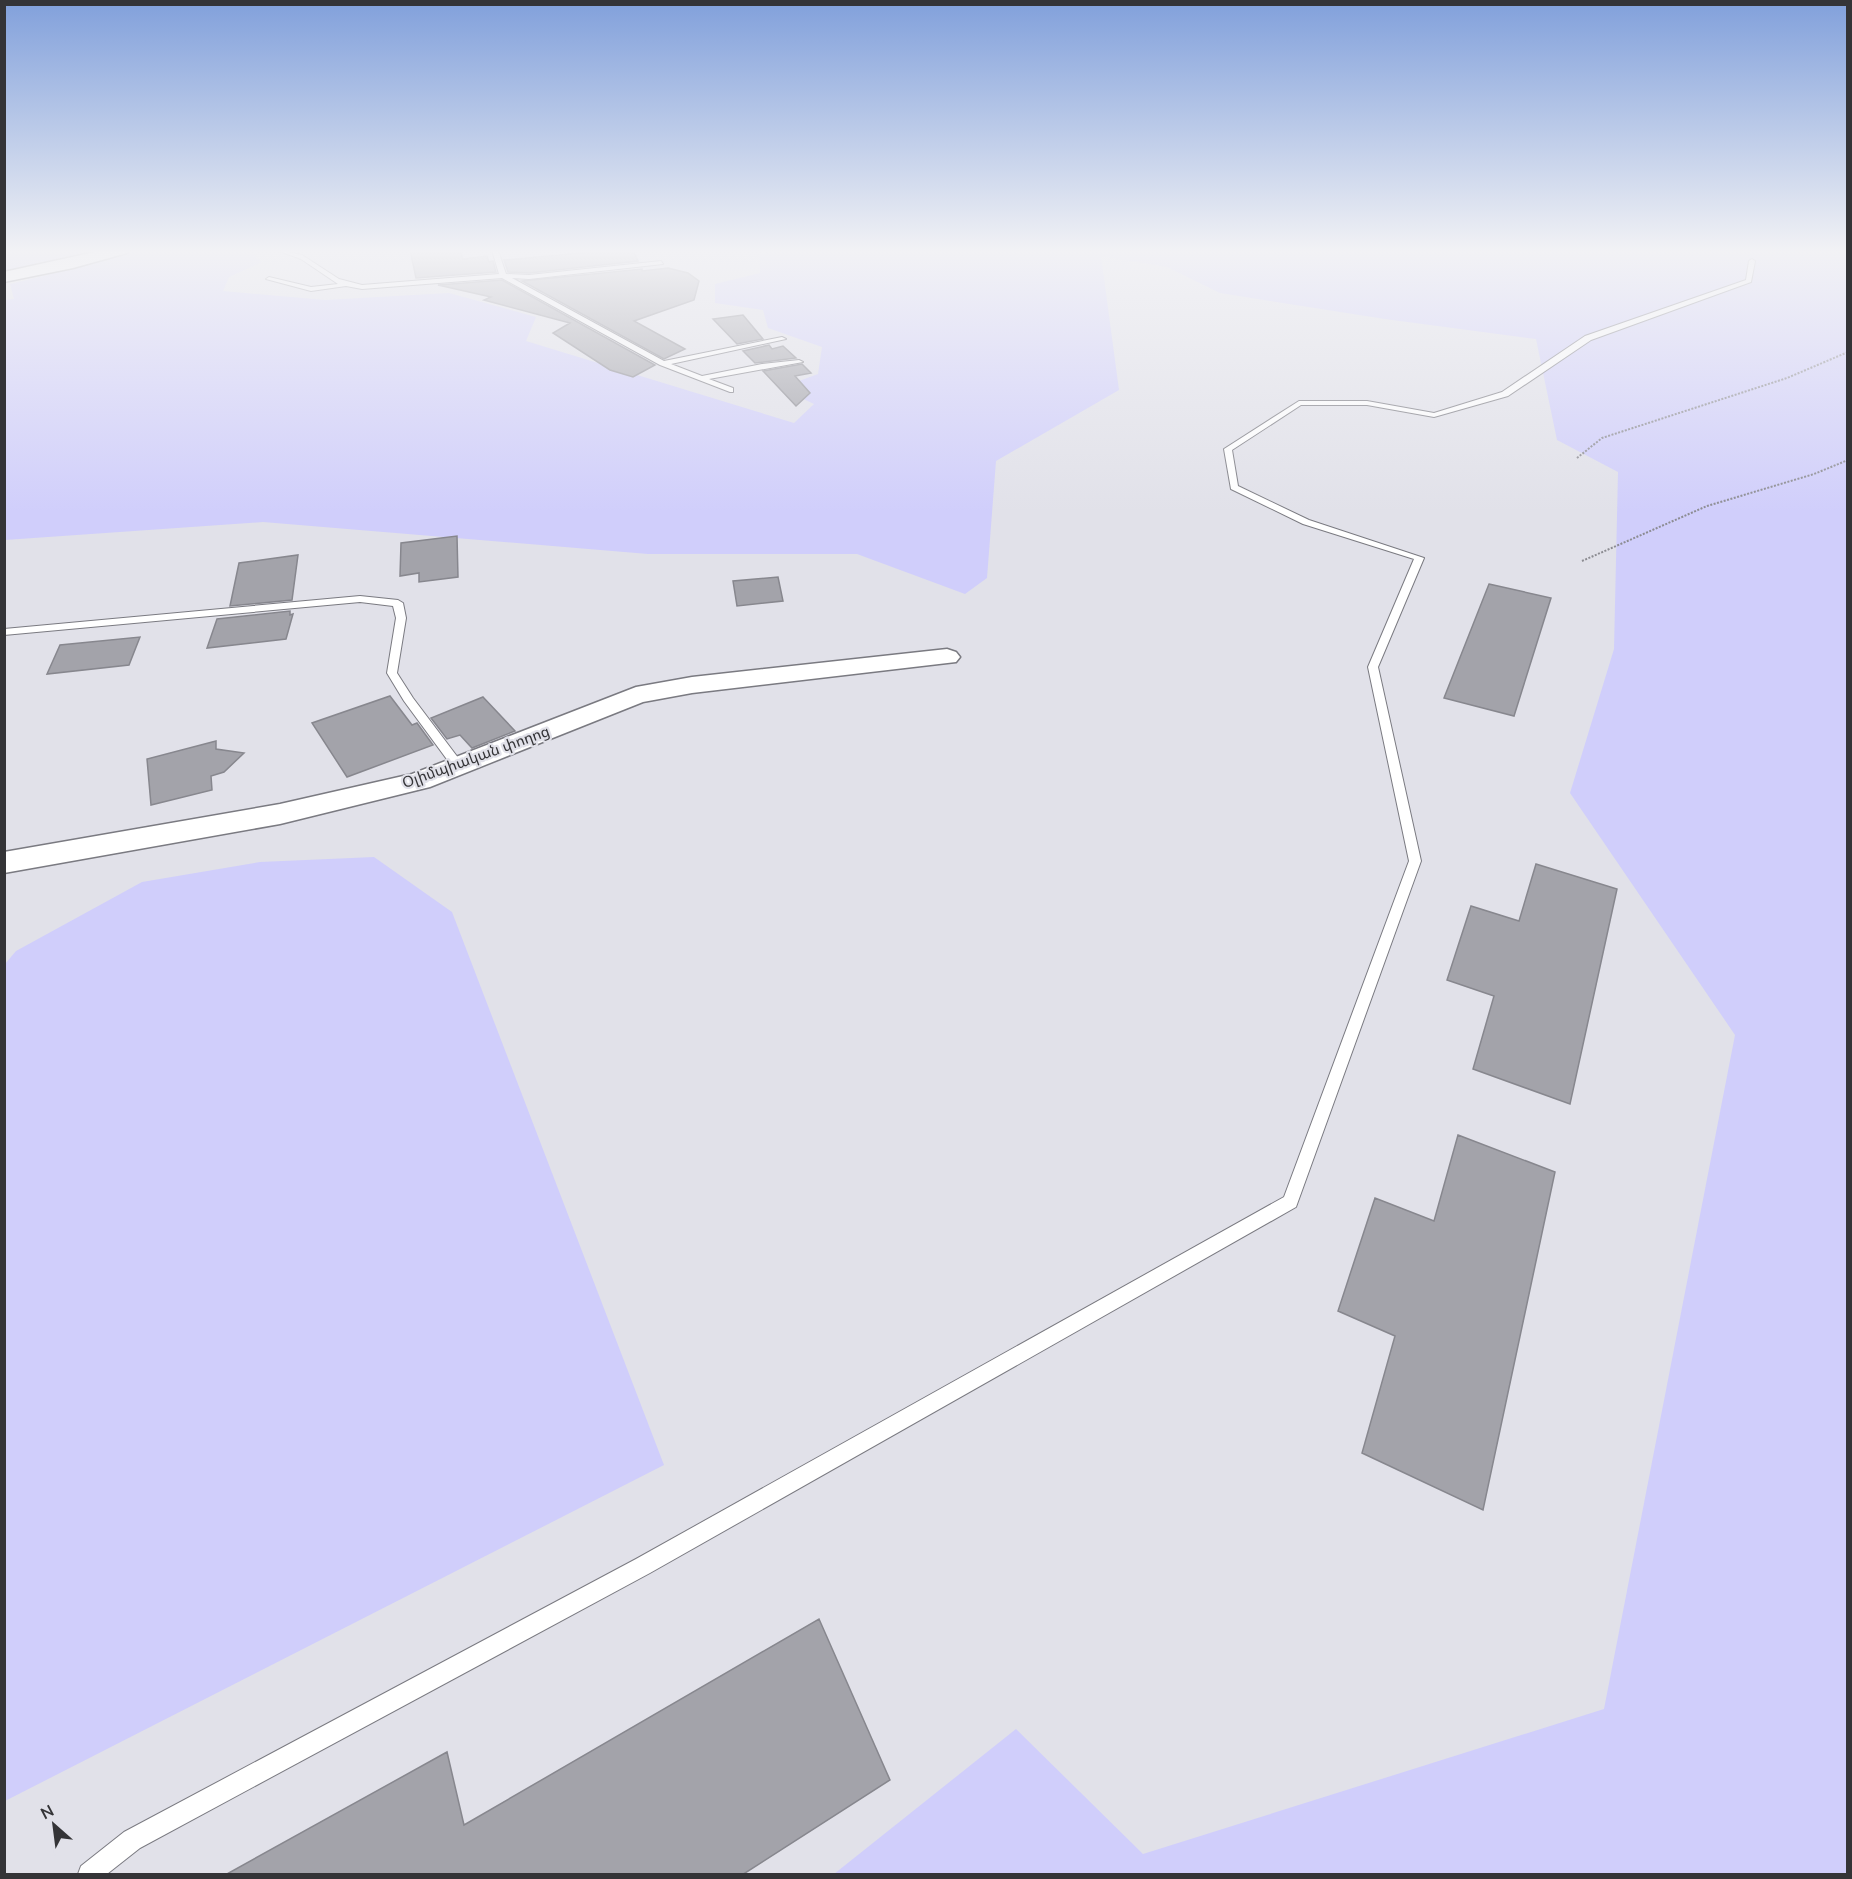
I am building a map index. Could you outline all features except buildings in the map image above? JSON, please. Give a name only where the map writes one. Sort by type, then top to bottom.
[{"type":"street","name":"Օլիմպիական փողոց","points":[[4,863],[279,814],[420,781],[636,695],[692,685],[947,657]]},
{"type":"lane","points":[[616,338],[663,363],[730,390]]},
{"type":"lane","points":[[89,1875],[132,1840],[643,1566],[1290,1202],[1415,861],[1373,667],[1419,558],[1306,522],[1234,487],[1228,449],[1299,403],[1367,403],[1434,415],[1505,394],[1589,338]]},
{"type":"lane","points":[[663,363],[783,339]]},
{"type":"lane","points":[[702,378],[762,366],[799,362]]},
{"type":"lane","points":[[4,632],[360,599],[398,603],[401,618],[392,673],[458,766]]},
{"type":"path","points":[[1577,458],[1602,438],[1787,378],[1848,352]]},
{"type":"path","points":[[1582,561],[1707,506],[1814,474],[1848,460]]},
{"type":"shaded area","points":[[4,338],[527,338],[526,341],[794,423],[814,404],[780,388],[818,374],[822,347],[796,338],[1112,338],[1119,390],[996,461],[987,578],[965,594],[857,554],[648,554],[263,522],[5,540]]},
{"type":"shaded area","points":[[1526,338],[1847,338],[1847,1874],[834,1874],[1016,1729],[1143,1854],[1604,1709],[1735,1035],[1570,793],[1614,649],[1618,472],[1557,440],[1536,339]]},
{"type":"shaded area","points":[[374,857],[452,912],[664,1465],[5,1801],[5,964],[16,951],[142,882],[260,862]]}]
